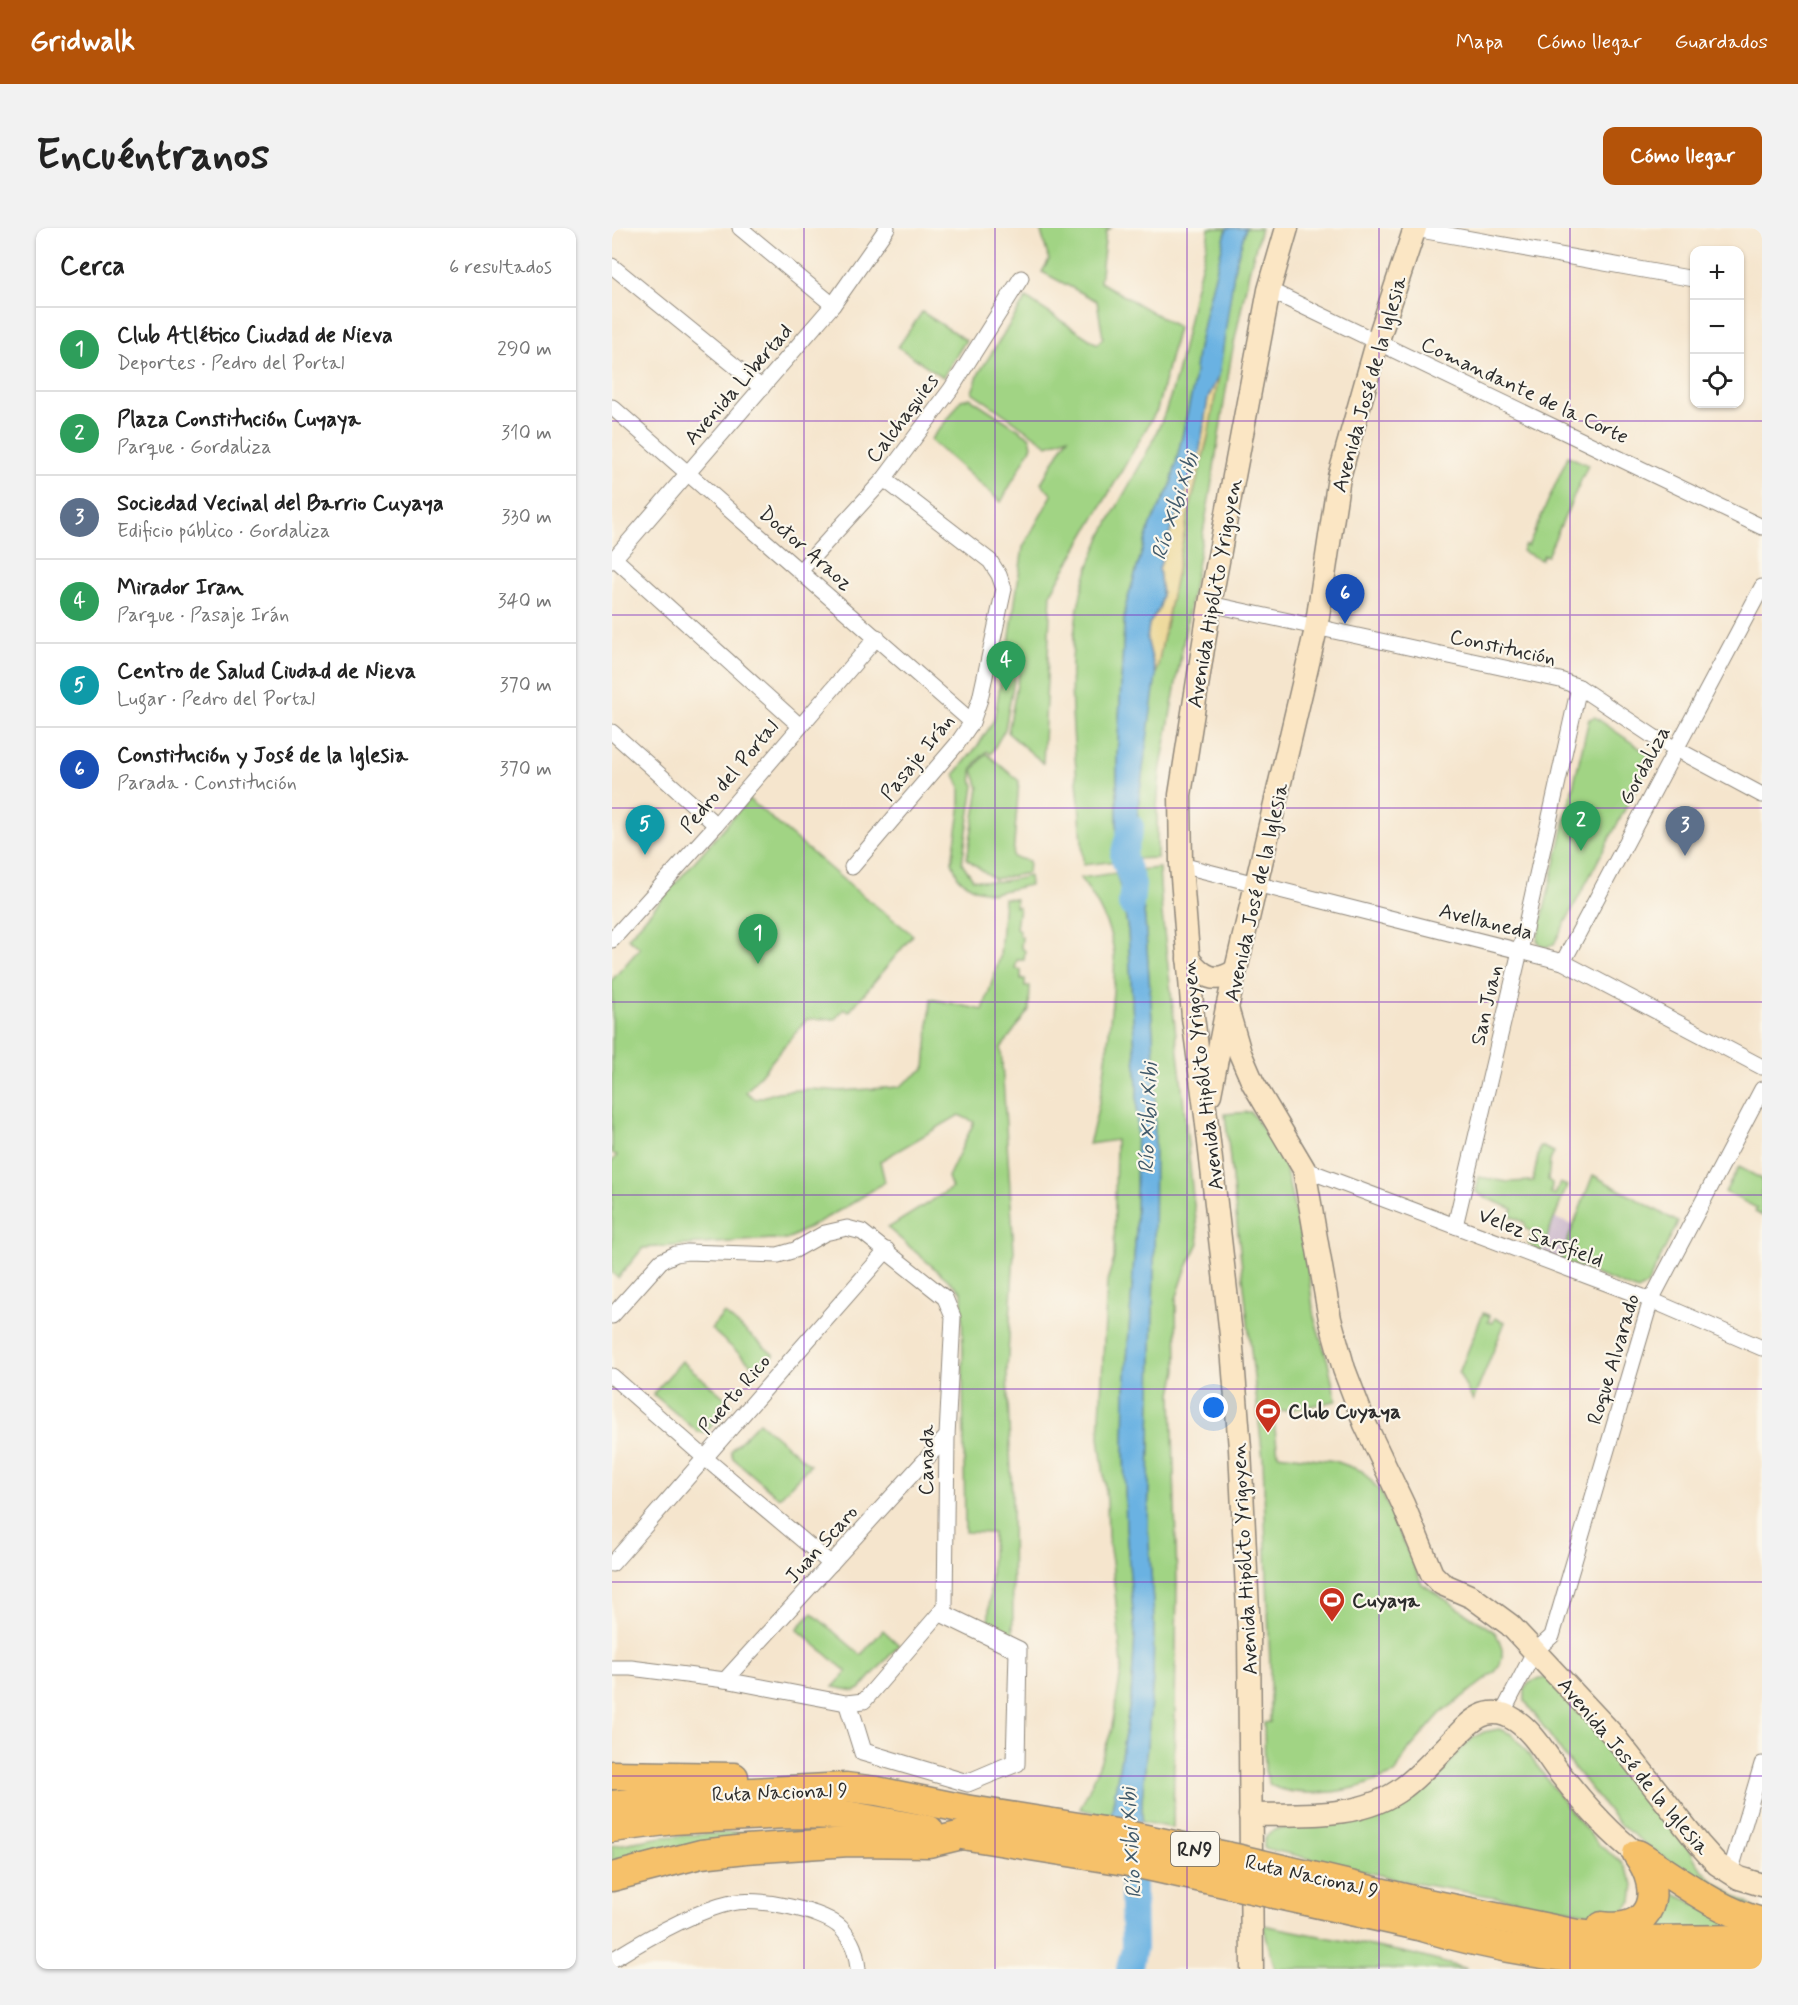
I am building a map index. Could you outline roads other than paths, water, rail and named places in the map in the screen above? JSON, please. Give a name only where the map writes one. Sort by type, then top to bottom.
[{"type":"highway","points":[[612,1775],[778,1778],[846,1787]]},
{"type":"highway","name":"Ruta Nacional 9","points":[[612,1805],[713,1794],[846,1787],[877,1791],[963,1822]]},
{"type":"highway","name":"Ruta Nacional 9","points":[[612,1828],[673,1820],[787,1814],[963,1822]]},
{"type":"highway","points":[[612,1877],[701,1854],[746,1849],[849,1842],[929,1843],[963,1822]]},
{"type":"highway","name":"RN9","points":[[963,1822],[1125,1861],[1424,1919],[1485,1945],[1588,1960],[1703,1964],[1755,1934]]},
{"type":"highway","points":[[1459,1908],[1500,1908],[1613,1928],[1627,1925],[1638,1920],[1651,1904],[1650,1878],[1646,1866],[1637,1854]]},
{"type":"highway","points":[[1637,1854],[1703,1896],[1741,1915],[1755,1934]]},
{"type":"highway","name":"RN9","points":[[1424,1919],[1459,1908],[1577,1934],[1632,1940],[1755,1934]]},
{"type":"highway","points":[[1424,1919],[1482,1956],[1533,1969]]},
{"type":"main road","name":"Avenida Hipólito Yrigoyen","points":[[1252,1969],[1249,1642],[1240,1449],[1231,1335],[1193,1017],[1181,865],[1180,795],[1210,604],[1269,290],[1287,228]]},
{"type":"main road","name":"Avenida José de la Iglesia","points":[[1415,228],[1377,343],[1339,477],[1316,629],[1227,1008],[1240,1053],[1253,1083],[1304,1169],[1330,1319],[1344,1369],[1365,1424],[1403,1504],[1432,1574],[1442,1584],[1472,1597],[1510,1625],[1614,1736],[1699,1844],[1717,1864],[1730,1873]]},
{"type":"main road","points":[[1188,959],[1206,976],[1221,978],[1235,971]]},
{"type":"main road","points":[[1206,1116],[1227,1008]]},
{"type":"main road","points":[[1193,1017],[1203,1044],[1216,1061],[1253,1083]]},
{"type":"main road","points":[[1250,1815],[1308,1814],[1357,1809],[1373,1804],[1404,1787],[1473,1719],[1493,1713],[1502,1714],[1519,1723],[1533,1737],[1605,1827],[1637,1854]]},
{"type":"main road","points":[[1730,1873],[1762,1885]]},
{"type":"main road","points":[[1730,1873],[1738,1889],[1751,1896],[1755,1934]]},
{"type":"main road","points":[[1252,1931],[1266,1969]]},
{"type":"street","points":[[740,228],[833,305]]},
{"type":"street","name":"Avenida Libertad","points":[[613,560],[833,305],[887,228]]},
{"type":"street","points":[[1415,228],[1690,278]]},
{"type":"street","points":[[612,266],[762,388]]},
{"type":"street","name":"Calchaquies","points":[[800,572],[884,479],[951,389],[1021,278]]},
{"type":"street","name":"Comandante de la Corte","points":[[1269,290],[1762,527]]},
{"type":"street","name":"Doctor Araoz","points":[[612,407],[972,722]]},
{"type":"street","name":"Pasaje Irán","points":[[852,867],[957,744],[972,722],[980,699],[1004,589],[990,561],[884,479]]},
{"type":"street","points":[[613,560],[800,726]]},
{"type":"street","name":"Gordaliza","points":[[1563,962],[1762,587]]},
{"type":"street","name":"Constitución","points":[[1210,604],[1316,629],[1560,680],[1579,687],[1676,750],[1762,795]]},
{"type":"street","name":"Pedro del Portal","points":[[612,940],[716,825],[877,637]]},
{"type":"street","name":"San Juan","points":[[1455,1226],[1579,687]]},
{"type":"street","points":[[612,732],[716,825]]},
{"type":"street","name":"Avellaneda","points":[[1181,865],[1563,962],[1762,1067]]},
{"type":"street","name":"Roque Alvarado","points":[[1502,1714],[1534,1652],[1552,1636],[1651,1300],[1762,1089]]},
{"type":"street","name":"Velez Sarsfield","points":[[1304,1169],[1651,1300],[1762,1348]]},
{"type":"street","name":"Canada","points":[[612,1316],[661,1261],[676,1254],[687,1252],[778,1255],[795,1250],[825,1233],[847,1228],[862,1232],[945,1298],[953,1317],[947,1436],[945,1607],[864,1701],[846,1703],[725,1680]]},
{"type":"street","name":"Puerto Rico","points":[[612,1564],[887,1250]]},
{"type":"street","points":[[612,1376],[831,1564]]},
{"type":"street","name":"Juan Scaro","points":[[725,1680],[947,1436]]},
{"type":"street","points":[[944,1613],[1019,1649],[1017,1764],[968,1784],[862,1753],[847,1706],[850,1705],[864,1751],[967,1782],[1014,1762],[1017,1651],[943,1615],[944,1613]]},
{"type":"street","points":[[612,1668],[631,1668],[725,1680]]},
{"type":"street","points":[[1730,1873],[1762,1764]]},
{"type":"street","points":[[612,1960],[700,1913],[733,1902],[778,1904],[817,1914],[839,1927],[856,1949],[858,1969]]},
{"type":"water","points":[[1227,228],[1246,228],[1235,265],[1219,375],[1208,398],[1199,455],[1171,529],[1159,569],[1162,594],[1160,607],[1149,624],[1147,639],[1156,675],[1139,799],[1134,859],[1117,861],[1117,758],[1125,608],[1150,525],[1171,485],[1193,388],[1197,353],[1206,311]]},
{"type":"water","points":[[1138,870],[1145,920],[1155,1102],[1148,1527],[1154,1619],[1153,1679],[1142,1822],[1111,1816],[1131,1697],[1135,1635],[1126,1528],[1124,1450],[1125,1390],[1136,1229],[1137,1087],[1128,931],[1116,873]]},
{"type":"waterway","name":"Río Xibi Xibi","points":[[1131,827],[1123,856],[1133,884],[1131,904]]},
{"type":"waterway","name":"Río Xibi Xibi","points":[[1129,1969],[1134,1948],[1132,1844]]},
{"type":"place","name":"Constitución y José de la Iglesia","points":[[1345,624]]},
{"type":"place","name":"Mirador Iran","points":[[1006,691]]},
{"type":"place","name":"Plaza Constitución Cuyaya","points":[[1581,851]]},
{"type":"place","name":"Centro de Salud Ciudad de Nieva","points":[[645,855]]},
{"type":"place","name":"Sociedad Vecinal del Barrio Cuyaya","points":[[1685,856]]},
{"type":"place","name":"Club Atlético Ciudad de Nieva","points":[[758,964]]},
{"type":"place","name":"Club Cuyaya","points":[[1268,1434]]},
{"type":"place","name":"Cuyaya","points":[[1332,1623]]}]
